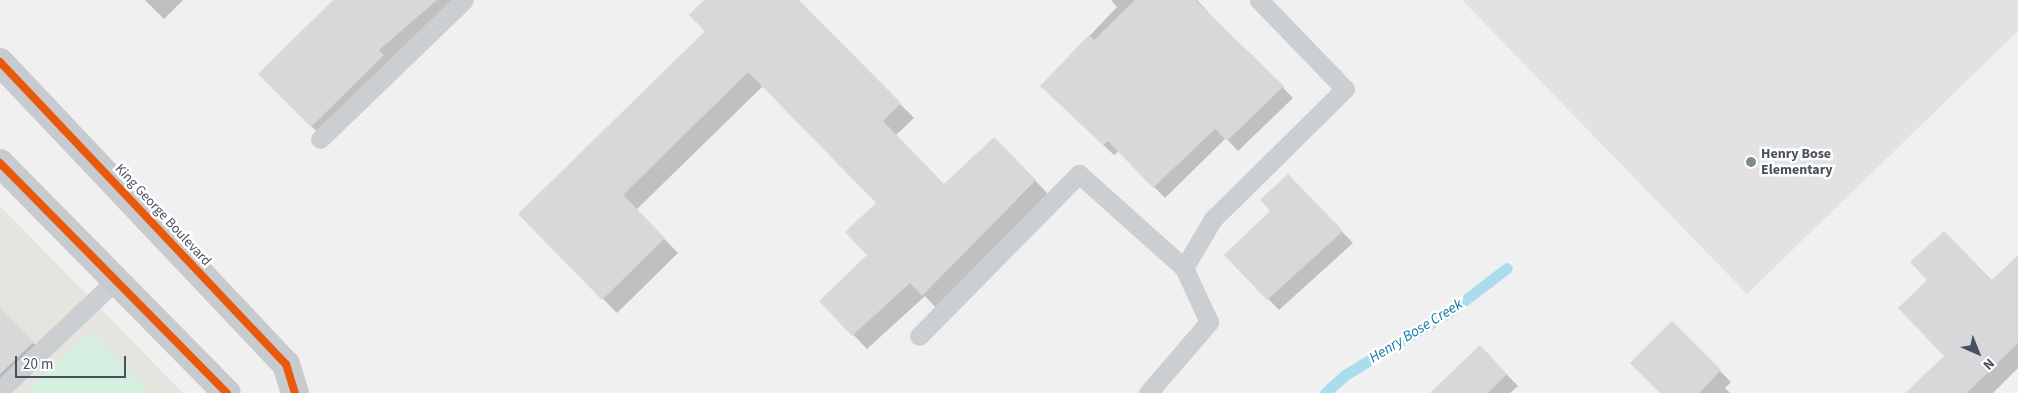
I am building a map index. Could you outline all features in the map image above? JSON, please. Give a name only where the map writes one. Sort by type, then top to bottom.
[{"type":"main road","name":"King George Boulevard","points":[[0,62],[286,364],[295,393]]},
{"type":"main road","points":[[0,163],[227,393]]},
{"type":"lane","points":[[320,139],[464,0]]},
{"type":"lane","points":[[1184,268],[1213,219],[1345,89],[1259,0]]},
{"type":"lane","points":[[919,336],[1079,174],[1184,268],[1209,322],[1148,393]]},
{"type":"lane","points":[[0,390],[116,280]]},
{"type":"shaded area","name":"Henry Bose Elementary","points":[[1462,0],[2018,0],[2018,31],[1747,294]]},
{"type":"shaded area","points":[[0,206],[183,393],[0,393]]},
{"type":"green space","points":[[91,331],[150,393],[25,393]]},
{"type":"building","points":[[333,0],[437,0],[379,50],[384,55],[311,127],[258,74]]},
{"type":"building","points":[[704,0],[799,0],[901,103],[883,121],[944,184],[994,137],[1036,180],[922,296],[910,283],[852,336],[819,301],[867,255],[845,232],[876,203],[748,72],[623,195],[665,238],[602,300],[518,214],[705,31],[689,15]]},
{"type":"building","points":[[1135,0],[1195,0],[1284,86],[1227,141],[1215,129],[1153,188],[1108,141],[1103,145],[1040,86],[1089,35],[1094,40]]},
{"type":"building","points":[[1288,174],[1343,231],[1267,300],[1224,255],[1270,211],[1260,200]]},
{"type":"building","points":[[1944,231],[1992,280],[2018,255],[2018,343],[1967,393],[1905,393],[1944,356],[1898,308],[1927,280],[1910,262]]},
{"type":"building","points":[[0,307],[34,342],[0,374]]},
{"type":"building","points":[[1672,321],[1721,370],[1699,393],[1660,393],[1630,363]]},
{"type":"building","points":[[1480,345],[1507,374],[1488,393],[1430,393]]},
{"type":"waterway","name":"Henry Bose Creek","points":[[1325,393],[1345,375],[1452,310],[1507,268]]},
{"type":"cycle path","points":[[0,62],[286,364],[295,393]]},
{"type":"cycle path","points":[[0,163],[227,393]]},
{"type":"place","name":"Henry Bose Elementary","points":[[1751,162]]}]
